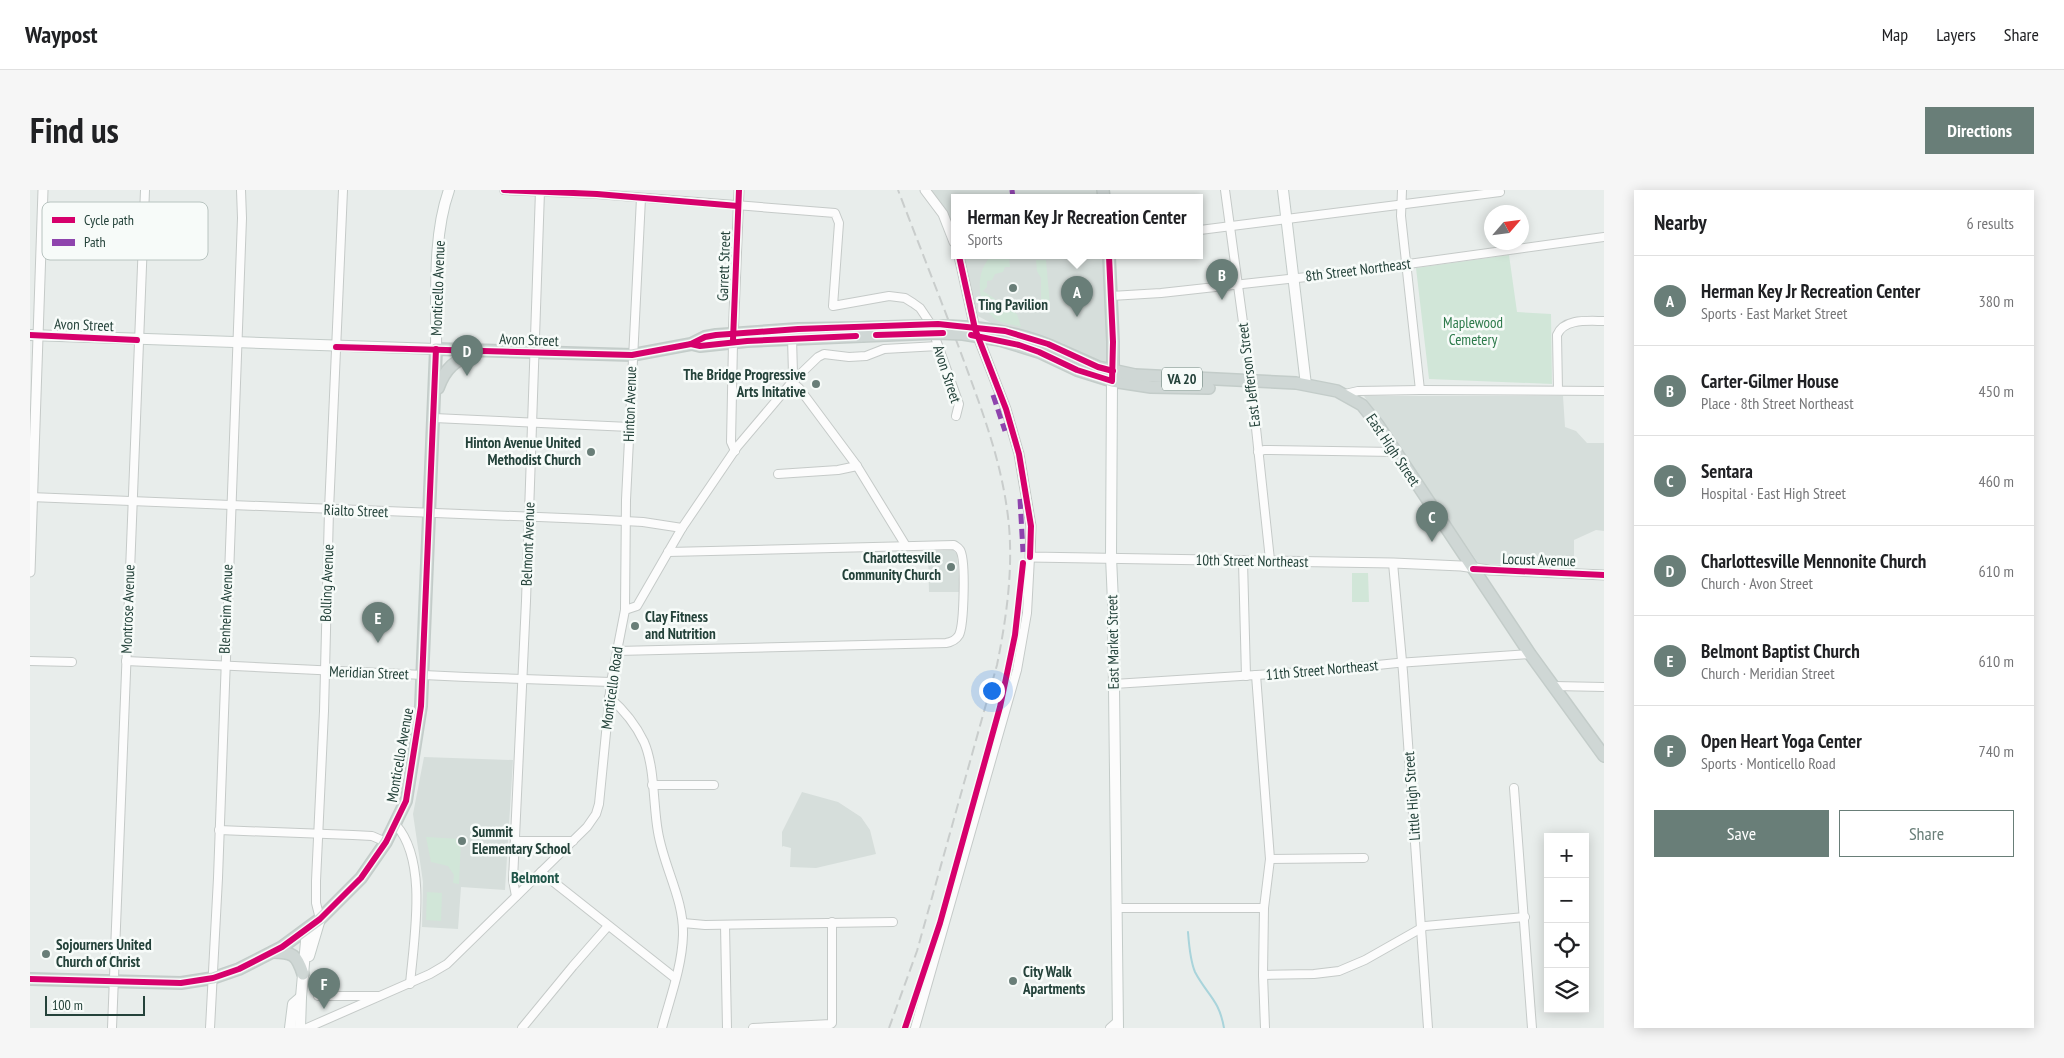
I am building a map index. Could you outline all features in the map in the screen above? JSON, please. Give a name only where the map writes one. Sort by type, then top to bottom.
[{"type":"main road","name":"Monticello Avenue","points":[[30,979],[181,983],[213,978],[239,969],[273,952],[320,919],[361,878],[396,825],[406,801],[411,779],[420,713],[435,395],[439,238],[443,211],[449,190]]},
{"type":"main road","points":[[1283,190],[1306,385]]},
{"type":"main road","name":"East Market Street","points":[[1109,259],[1113,376],[1111,558],[1116,908],[1115,1026]]},
{"type":"main road","points":[[861,332],[938,324],[1005,331],[1048,344],[1113,376]]},
{"type":"main road","name":"Avon Street","points":[[34,336],[632,355],[692,344],[700,346],[733,338],[861,332]]},
{"type":"main road","points":[[861,332],[963,334],[1019,345],[1083,372],[1113,376]]},
{"type":"main road","points":[[435,395],[442,378],[450,366],[466,357],[486,351]]},
{"type":"main road","name":"East High Street","points":[[1113,376],[1151,387],[1306,385],[1327,388],[1345,394],[1368,411],[1530,654],[1604,756]]},
{"type":"main road","name":"Bolling Avenue","points":[[303,974],[320,919]]},
{"type":"main road","name":"Bolling Avenue","points":[[300,1028],[306,930]]},
{"type":"main road","points":[[273,952],[285,952],[294,956],[303,974]]},
{"type":"main road","points":[[290,1028],[293,1004],[301,997]]},
{"type":"street","name":"Blenheim Avenue","points":[[210,1028],[242,218],[241,190]]},
{"type":"street","name":"Bolling Avenue","points":[[320,919],[316,903],[316,880],[343,190]]},
{"type":"street","points":[[504,190],[738,206]]},
{"type":"street","name":"Garrett Street","points":[[733,338],[739,190]]},
{"type":"street","points":[[925,190],[943,214],[951,234]]},
{"type":"street","name":"East Jefferson Street","points":[[1225,190],[1251,385],[1270,560]]},
{"type":"street","points":[[1402,190],[1407,264],[1420,390]]},
{"type":"street","name":"Belmont Avenue","points":[[516,896],[513,880],[540,191]]},
{"type":"street","points":[[1203,230],[1500,192]]},
{"type":"street","name":"Hinton Avenue","points":[[625,610],[632,355],[641,198]]},
{"type":"street","points":[[30,572],[34,336],[42,206]]},
{"type":"street","name":"Avon Street","points":[[738,206],[835,213],[839,223],[833,306],[881,296],[905,298],[920,308],[926,315],[959,404],[956,416]]},
{"type":"street","name":"8th Street Northeast","points":[[1111,296],[1161,293],[1293,278],[1604,237]]},
{"type":"street","points":[[915,1028],[1017,670],[1027,613],[1031,526],[1019,454],[1006,409],[975,329],[960,259]]},
{"type":"street","name":"Montrose Avenue","points":[[112,1028],[141,260]]},
{"type":"street","points":[[1558,390],[1559,331],[1563,327],[1580,321],[1604,321]]},
{"type":"street","points":[[792,334],[792,382]]},
{"type":"street","points":[[733,338],[731,442],[735,451]]},
{"type":"street","points":[[625,610],[637,606],[682,528],[735,451],[792,382],[824,354],[849,357],[866,356],[884,349],[938,346]]},
{"type":"street","points":[[792,382],[799,388],[857,466],[906,546]]},
{"type":"street","points":[[1345,394],[1358,391],[1420,390],[1604,391]]},
{"type":"street","points":[[434,418],[630,427]]},
{"type":"street","points":[[1258,452],[1264,450],[1395,452]]},
{"type":"street","points":[[778,474],[838,470],[857,466]]},
{"type":"street","name":"Rialto Street","points":[[31,498],[626,521],[682,528]]},
{"type":"street","points":[[617,651],[937,643],[953,642],[960,632],[964,592],[961,553],[958,547],[906,546],[668,552]]},
{"type":"street","name":"10th Street Northeast","points":[[1030,557],[1393,563],[1461,566],[1473,569]]},
{"type":"street","points":[[1243,561],[1246,676]]},
{"type":"street","name":"Little High Street","points":[[1393,563],[1428,1028]]},
{"type":"street","name":"Locust Avenue","points":[[1473,569],[1604,575]]},
{"type":"street","name":"Monticello Road","points":[[307,1028],[410,984],[448,964],[592,821],[599,804],[611,682],[625,610]]},
{"type":"street","name":"11th Street Northeast","points":[[1114,684],[1256,676],[1530,654]]},
{"type":"street","points":[[30,661],[72,662]]},
{"type":"street","name":"Meridian Street","points":[[126,662],[611,682]]},
{"type":"street","points":[[1256,676],[1270,859],[1264,908],[1263,975],[1265,1028]]},
{"type":"street","points":[[1554,686],[1604,687]]},
{"type":"street","points":[[609,697],[628,716],[644,744],[650,761],[658,834],[679,901],[683,923],[682,952],[662,1028]]},
{"type":"street","points":[[652,786],[714,785]]},
{"type":"street","points":[[1514,788],[1532,1028]]},
{"type":"street","points":[[396,825],[411,850],[416,879],[410,984]]},
{"type":"street","points":[[219,830],[372,836],[386,842]]},
{"type":"street","points":[[516,841],[573,841]]},
{"type":"street","points":[[1270,859],[1364,858]]},
{"type":"street","points":[[541,872],[675,978]]},
{"type":"street","points":[[1116,908],[1264,908]]},
{"type":"street","points":[[1263,975],[1314,974],[1339,971],[1365,960],[1421,928],[1524,917]]},
{"type":"street","points":[[754,1028],[831,1024],[832,922]]},
{"type":"street","points":[[683,923],[725,925],[893,922]]},
{"type":"street","points":[[725,925],[727,1028]]},
{"type":"street","points":[[522,1028],[608,926]]},
{"type":"street","points":[[318,996],[382,996]]},
{"type":"shaded area","points":[[925,190],[1103,190],[1104,194],[951,194],[951,237]]},
{"type":"shaded area","points":[[960,259],[1109,259],[1113,365],[1099,364],[999,327],[970,312]]},
{"type":"shaded area","points":[[1364,396],[1563,396],[1565,427],[1576,431],[1587,443],[1604,443],[1604,531],[1596,530],[1574,540],[1574,566],[1479,564]]},
{"type":"shaded area","points":[[953,550],[957,554],[960,592],[929,592],[928,551]]},
{"type":"shaded area","name":"Summit Elementary School","points":[[424,757],[513,760],[505,890],[461,887],[458,929],[422,927],[423,882],[413,814]]},
{"type":"shaded area","points":[[802,792],[838,802],[861,817],[870,830],[876,854],[816,868],[790,867],[791,848],[782,847],[782,832]]},
{"type":"green space","name":"Maplewood Cemetery","points":[[1509,255],[1517,312],[1551,314],[1552,384],[1429,379],[1416,268]]},
{"type":"green space","points":[[989,259],[1009,259],[1010,267],[1005,267],[1003,272],[995,274],[992,280],[987,281],[987,287],[983,291],[995,299],[998,304],[1017,314],[1021,327],[998,321],[985,307],[980,290],[980,280]]},
{"type":"green space","points":[[1036,260],[1046,260],[1050,305],[1041,301],[1041,278],[1037,271]]},
{"type":"green space","points":[[1352,573],[1368,573],[1369,602],[1352,602]]},
{"type":"green space","points":[[426,837],[461,839],[459,884],[453,883],[454,875],[448,866],[431,862]]},
{"type":"green space","points":[[427,892],[442,893],[441,921],[426,920]]},
{"type":"waterway","points":[[1188,932],[1195,972],[1216,1004],[1224,1028]]},
{"type":"railway","points":[[889,1028],[917,951],[997,665],[1006,614],[1010,561],[1006,502],[996,456],[958,345],[898,190]]},
{"type":"marked path","points":[[1012,190],[1012,194]]},
{"type":"marked path","points":[[993,395],[1005,431]]},
{"type":"marked path","points":[[1020,499],[1023,552]]},
{"type":"cycle path","points":[[504,190],[597,194],[738,206]]},
{"type":"cycle path","points":[[733,340],[739,190]]},
{"type":"cycle path","points":[[960,259],[975,329],[1006,409],[1019,454],[1031,526],[1030,557]]},
{"type":"cycle path","points":[[971,335],[1019,345],[1077,370],[1112,381],[1113,342],[1109,259]]},
{"type":"cycle path","points":[[336,347],[632,355],[691,344],[705,337],[716,335],[798,329],[938,324],[1005,331],[1048,344],[1098,367],[1113,371]]},
{"type":"cycle path","points":[[876,335],[943,333]]},
{"type":"cycle path","points":[[30,335],[137,340]]},
{"type":"cycle path","points":[[691,344],[700,346],[747,341],[856,336]]},
{"type":"cycle path","points":[[30,979],[181,983],[213,978],[239,969],[282,947],[320,919],[361,878],[386,842],[406,801],[421,706],[436,349]]},
{"type":"cycle path","points":[[905,1028],[940,923],[1000,707],[1015,635],[1023,563]]},
{"type":"cycle path","points":[[1473,569],[1604,575]]},
{"type":"place","name":"Ting Pavilion","points":[[1013,288]]},
{"type":"place","name":"Carter-Gilmer House","points":[[1222,300]]},
{"type":"place","name":"Herman Key Jr Recreation Center","points":[[1077,317]]},
{"type":"place","name":"Charlottesville Mennonite Church","points":[[467,376]]},
{"type":"place","name":"The Bridge Progressive Arts Initative","points":[[816,384]]},
{"type":"place","name":"Hinton Avenue United Methodist Church","points":[[591,452]]},
{"type":"place","name":"Sentara","points":[[1432,542]]},
{"type":"place","name":"Charlottesville Community Church","points":[[951,567]]},
{"type":"place","name":"Clay Fitness and Nutrition","points":[[635,626]]},
{"type":"place","name":"Belmont Baptist Church","points":[[378,643]]},
{"type":"place","name":"Summit Elementary School","points":[[462,841]]},
{"type":"place","name":"Sojourners United Church of Christ","points":[[46,954]]},
{"type":"place","name":"City Walk Apartments","points":[[1013,981]]},
{"type":"place","name":"Open Heart Yoga Center","points":[[324,1009]]},
{"type":"district","name":"Belmont","points":[[535,877]]}]
